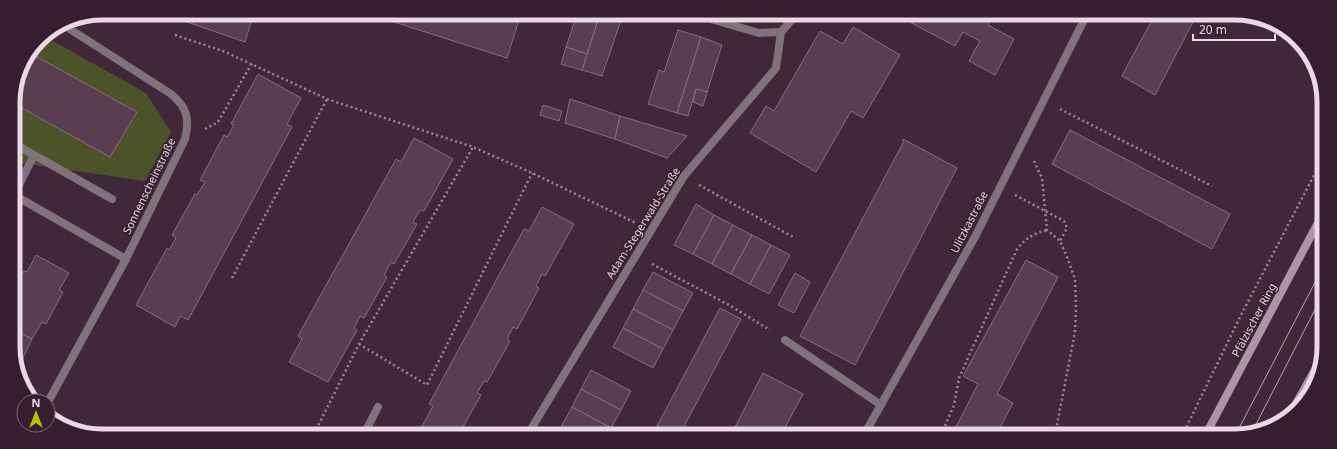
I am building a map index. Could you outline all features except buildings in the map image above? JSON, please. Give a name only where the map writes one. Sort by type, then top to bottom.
[{"type":"main road","name":"Pfälzischer Ring","points":[[1209,429],[1317,224]]},
{"type":"main road","points":[[1299,398],[1312,375]]},
{"type":"street","points":[[714,20],[759,33],[781,32],[792,20]]},
{"type":"street","name":"Ulitzkastraße","points":[[867,429],[976,235],[1084,20]]},
{"type":"street","name":"Sonnenscheinstraße","points":[[53,393],[126,259],[185,139],[188,125],[186,112],[180,101],[153,81],[67,27]]},
{"type":"street","name":"Adam-Stegerwald-Straße","points":[[531,429],[684,176],[776,68],[781,32]]},
{"type":"street","points":[[20,147],[112,199]]},
{"type":"street","points":[[20,183],[34,155]]},
{"type":"street","points":[[20,198],[126,259]]},
{"type":"street","points":[[785,340],[881,405]]},
{"type":"street","points":[[367,429],[378,407]]},
{"type":"path","points":[[175,35],[223,51],[252,63],[327,99],[473,147],[532,173],[652,231]]},
{"type":"path","points":[[185,139],[218,122],[252,63]]},
{"type":"path","points":[[232,278],[327,99]]},
{"type":"path","points":[[1043,100],[1212,186]]},
{"type":"path","points":[[1024,138],[1042,178],[1047,230],[1060,241],[1075,279],[1075,332],[1056,429]]},
{"type":"path","points":[[316,429],[359,344],[473,147]]},
{"type":"path","points":[[1185,429],[1240,317],[1317,170]]},
{"type":"path","points":[[359,344],[427,385],[532,173]]},
{"type":"path","points":[[684,176],[795,238]]},
{"type":"path","points":[[1000,186],[1064,221],[1067,228],[1060,241]]},
{"type":"path","points":[[944,429],[954,405],[959,378],[1017,249],[1024,240],[1033,234],[1047,230]]},
{"type":"path","points":[[636,256],[729,305],[785,340]]},
{"type":"green space","points":[[49,39],[146,93],[171,132],[145,181],[20,163],[20,96],[23,81],[26,70],[31,61],[40,48]]},
{"type":"tram line","points":[[1239,429],[1317,279]]},
{"type":"tram line","points":[[1255,426],[1317,306]]}]
